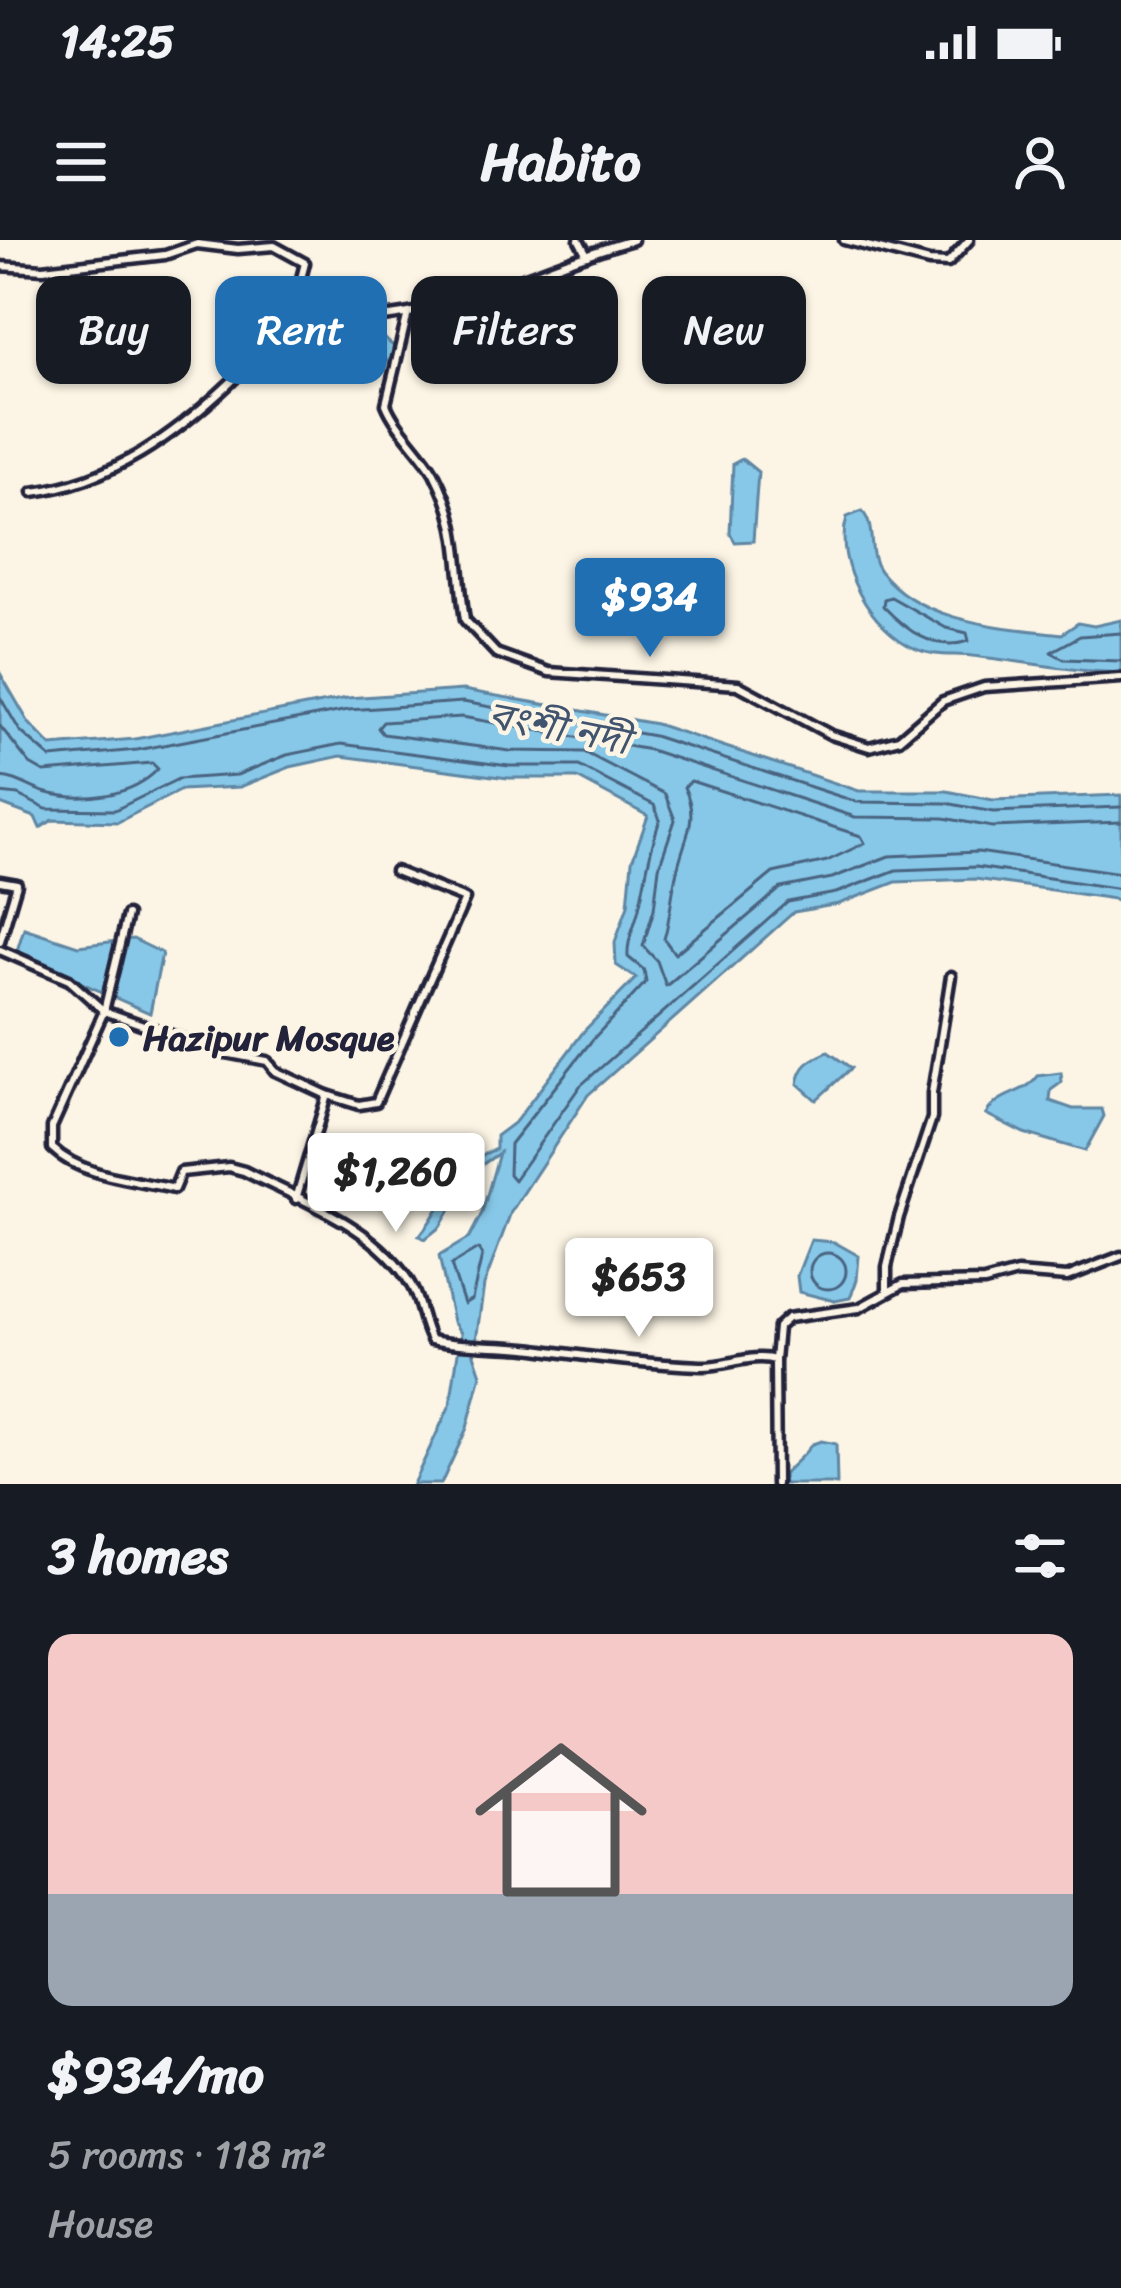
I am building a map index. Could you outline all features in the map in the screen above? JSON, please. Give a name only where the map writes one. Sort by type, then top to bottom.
[{"type":"street","points":[[579,240],[587,255]]},
{"type":"street","points":[[387,317],[456,305],[633,240]]},
{"type":"street","points":[[844,240],[929,262],[948,262],[969,240]]},
{"type":"street","points":[[0,266],[43,269],[165,255],[197,244],[238,249],[274,246],[305,263],[302,276]]},
{"type":"street","points":[[407,317],[386,404],[424,455],[445,496],[460,541],[465,620],[496,653],[564,675],[738,685],[831,735],[869,748],[899,739],[943,701],[984,686],[1121,678]]},
{"type":"street","points":[[33,492],[101,477],[151,447],[228,384]]},
{"type":"street","points":[[0,881],[17,884],[0,945],[69,980],[104,1011],[220,1052],[267,1061],[275,1071],[359,1106],[376,1102],[465,898],[395,871]]},
{"type":"street","points":[[127,915],[104,1011],[56,1115],[52,1142],[58,1153],[132,1182],[174,1189],[181,1172],[229,1167],[356,1227],[412,1286],[431,1340],[486,1349],[542,1350],[599,1361],[705,1366],[764,1357],[775,1360]]},
{"type":"street","points":[[887,1292],[887,1267],[899,1217],[932,1118],[951,976]]},
{"type":"street","points":[[296,1199],[327,1096]]},
{"type":"street","points":[[776,1484],[775,1360],[778,1327],[788,1318],[859,1308],[903,1284],[985,1282],[1017,1273],[1067,1277],[1121,1256]]},
{"type":"water","points":[[387,341],[395,347],[393,358],[387,361]]},
{"type":"water","points":[[742,459],[758,472],[753,541],[735,542],[730,533],[733,464]]},
{"type":"water","points":[[862,511],[880,571],[917,602],[964,620],[1062,634],[1078,623],[1094,626],[1121,620],[1121,673],[930,653],[900,640],[871,611],[851,574],[844,535],[847,517]]},
{"type":"water","name":"বংশী নদী","points":[[0,673],[29,723],[51,746],[135,739],[347,698],[463,690],[656,724],[859,791],[947,791],[993,800],[1121,795],[1121,905],[1114,899],[975,879],[896,882],[839,904],[794,912],[588,1095],[511,1212],[484,1285],[474,1354],[481,1375],[467,1428],[441,1484],[413,1484],[450,1405],[461,1333],[453,1322],[439,1256],[469,1238],[482,1213],[499,1153],[476,1169],[470,1189],[457,1198],[440,1227],[425,1239],[419,1236],[457,1175],[479,1156],[496,1149],[496,1136],[516,1121],[584,1031],[636,978],[616,965],[615,942],[628,905],[632,861],[648,816],[577,778],[508,778],[341,756],[290,767],[240,787],[181,790],[118,822],[53,820],[40,828],[35,817],[0,804]]},
{"type":"water","points":[[24,928],[78,946],[133,939],[162,953],[150,1013],[16,954]]},
{"type":"water","points":[[828,1052],[851,1068],[816,1100],[798,1084],[799,1077],[808,1064]]},
{"type":"water","points":[[1061,1073],[1062,1082],[1051,1090],[1050,1101],[1073,1109],[1102,1109],[1104,1116],[1085,1151],[1024,1133],[986,1114],[997,1101],[1038,1076]]},
{"type":"water","points":[[811,1240],[834,1242],[859,1256],[850,1298],[835,1301],[799,1292],[797,1276]]},
{"type":"water","points":[[812,1444],[836,1444],[837,1484],[784,1484],[783,1475]]},
{"type":"place","name":"Hazipur Mosque","points":[[119,1037]]}]
